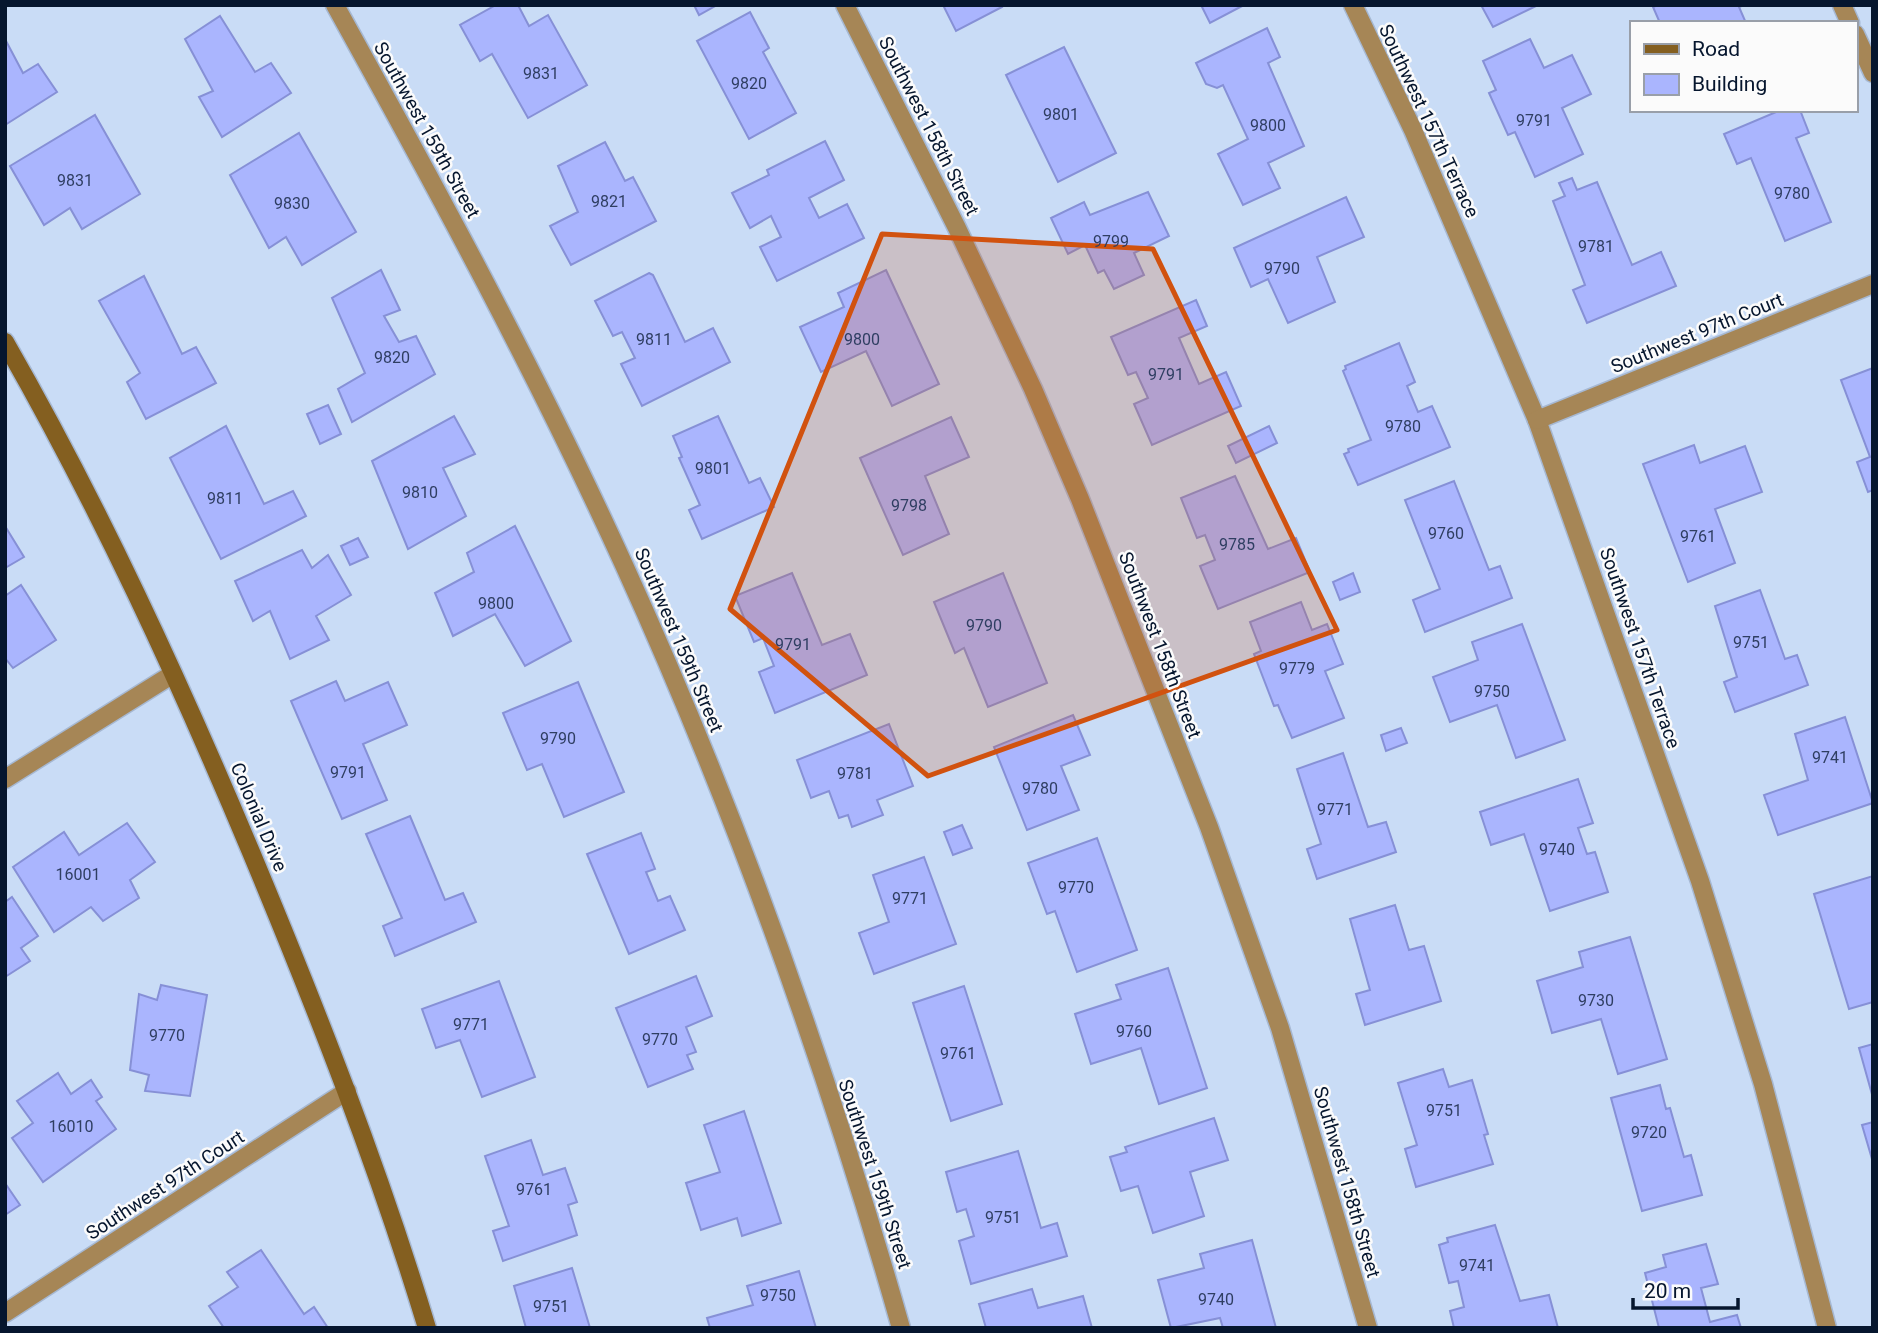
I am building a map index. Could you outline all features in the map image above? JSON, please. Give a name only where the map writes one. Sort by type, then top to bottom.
[{"type":"street","name":"Southwest 159th Street","points":[[335,5],[470,251],[570,449],[626,569],[718,785],[756,887],[866,1208],[901,1328]]},
{"type":"street","name":"Southwest 158th Street","points":[[845,5],[957,228],[1033,389],[1080,499],[1209,827],[1275,1015],[1368,1328]]},
{"type":"street","name":"Southwest 157th Terrace","points":[[1353,5],[1413,130],[1537,421],[1700,881],[1763,1084],[1827,1328]]},
{"type":"street","points":[[1842,5],[1849,21]]},
{"type":"street","points":[[1857,38],[1873,73]]},
{"type":"street","name":"Southwest 97th Court","points":[[1537,421],[1873,284]]},
{"type":"street","name":"Colonial Drive","points":[[5,342],[124,567],[285,934],[347,1091],[397,1231],[426,1328]]},
{"type":"street","points":[[5,779],[173,674]]},
{"type":"street","name":"Southwest 97th Court","points":[[5,1313],[347,1091]]},
{"type":"highlighted area","points":[[882,234],[1153,249],[1337,630],[928,776],[730,609]]},
{"type":"building","points":[[496,5],[518,5],[529,26],[548,15],[587,85],[528,118],[492,54],[480,61],[460,25]]},
{"type":"building","points":[[694,5],[717,5],[699,15]]},
{"type":"building","points":[[943,5],[1001,5],[1002,7],[956,31]]},
{"type":"building","points":[[1201,5],[1244,5],[1210,23]]},
{"type":"building","points":[[1481,5],[1538,5],[1493,27]]},
{"type":"building","points":[[1744,5],[1739,7],[1745,21],[1659,21],[1653,7]]},
{"type":"building","points":[[750,12],[769,48],[763,52],[796,113],[749,139],[697,41]]},
{"type":"building","points":[[220,16],[255,72],[271,63],[291,93],[222,137],[199,97],[213,91],[185,39]]},
{"type":"building","points":[[1267,28],[1280,57],[1268,63],[1304,146],[1268,163],[1280,188],[1243,205],[1218,154],[1248,139],[1223,85],[1217,88],[1206,84],[1196,63]]},
{"type":"building","points":[[5,39],[23,73],[38,64],[57,92],[5,125]]},
{"type":"building","points":[[1530,39],[1544,68],[1572,55],[1591,94],[1562,108],[1583,154],[1535,177],[1515,132],[1508,135],[1489,93],[1496,90],[1483,61]]},
{"type":"building","points":[[1064,47],[1116,153],[1058,182],[1006,75]]},
{"type":"building","points":[[1776,112],[1801,112],[1809,133],[1796,138],[1831,222],[1785,241],[1751,158],[1737,164],[1724,134]]},
{"type":"building","points":[[95,115],[140,194],[82,229],[70,208],[44,225],[10,166]]},
{"type":"building","points":[[299,133],[356,232],[302,265],[286,237],[269,248],[230,175]]},
{"type":"building","points":[[825,141],[844,180],[809,198],[819,218],[847,204],[864,238],[777,281],[760,247],[781,237],[771,216],[750,228],[732,193],[769,175],[767,170]]},
{"type":"building","points":[[605,142],[625,181],[633,177],[656,221],[571,265],[550,226],[578,212],[558,166]]},
{"type":"building","points":[[1572,178],[1577,190],[1597,182],[1632,265],[1661,252],[1676,286],[1587,323],[1573,290],[1585,285],[1553,201],[1565,196],[1559,183]]},
{"type":"building","points":[[1148,192],[1169,236],[1134,253],[1144,275],[1114,289],[1104,270],[1098,273],[1085,245],[1068,254],[1051,218],[1084,202],[1090,215]]},
{"type":"building","points":[[1346,197],[1364,237],[1317,257],[1335,302],[1288,323],[1268,279],[1251,287],[1234,248]]},
{"type":"building","points":[[381,270],[400,310],[384,316],[399,342],[416,336],[435,374],[352,422],[338,389],[365,373],[332,298]]},
{"type":"building","points":[[886,270],[939,384],[892,406],[866,351],[821,372],[800,327],[844,307],[838,293]]},
{"type":"building","points":[[649,273],[653,275],[685,342],[713,328],[730,362],[642,406],[621,364],[635,358],[622,332],[613,336],[595,301]]},
{"type":"building","points":[[144,276],[182,354],[196,347],[216,383],[146,419],[127,382],[140,373],[99,301]]},
{"type":"building","points":[[1196,300],[1207,326],[1179,338],[1199,384],[1226,372],[1241,406],[1152,445],[1134,404],[1148,398],[1136,372],[1128,375],[1111,337]]},
{"type":"building","points":[[1399,343],[1415,382],[1407,386],[1418,412],[1432,406],[1450,447],[1358,485],[1344,454],[1349,452],[1348,449],[1371,440],[1343,371],[1345,366]]},
{"type":"building","points":[[1873,368],[1873,490],[1868,492],[1857,462],[1870,457],[1841,380]]},
{"type":"building","points":[[328,405],[341,434],[320,444],[307,414]]},
{"type":"building","points":[[454,416],[475,454],[443,468],[466,516],[408,549],[372,461]]},
{"type":"building","points":[[718,416],[749,483],[760,478],[774,507],[702,539],[689,510],[700,505],[679,458],[682,457],[673,436]]},
{"type":"building","points":[[951,417],[969,457],[925,476],[949,534],[903,555],[860,458]]},
{"type":"building","points":[[226,426],[264,504],[293,491],[306,516],[221,559],[170,458]]},
{"type":"building","points":[[1269,426],[1277,443],[1236,463],[1228,446]]},
{"type":"building","points":[[1694,445],[1700,463],[1745,446],[1762,492],[1715,509],[1735,563],[1688,582],[1643,464]]},
{"type":"building","points":[[1235,476],[1268,549],[1296,538],[1310,572],[1218,609],[1200,566],[1215,560],[1205,535],[1197,538],[1181,498]]},
{"type":"building","points":[[1454,481],[1489,570],[1500,566],[1512,598],[1425,632],[1413,600],[1440,589],[1405,500]]},
{"type":"building","points":[[5,526],[24,557],[5,568]]},
{"type":"building","points":[[515,526],[571,641],[525,666],[495,614],[453,636],[435,593],[474,572],[467,553]]},
{"type":"building","points":[[358,538],[368,557],[350,565],[341,546]]},
{"type":"building","points":[[302,550],[312,568],[328,555],[351,595],[316,616],[329,640],[290,659],[270,611],[253,621],[235,581]]},
{"type":"building","points":[[792,573],[822,645],[850,634],[867,675],[775,713],[759,672],[774,666],[763,638],[754,642],[735,596]]},
{"type":"building","points":[[1003,573],[1047,683],[988,707],[964,648],[955,653],[934,602]]},
{"type":"building","points":[[1353,573],[1360,592],[1340,600],[1333,582]]},
{"type":"building","points":[[21,585],[56,640],[13,668],[5,658],[5,596]]},
{"type":"building","points":[[1760,590],[1785,659],[1797,655],[1808,685],[1735,712],[1724,682],[1737,677],[1715,606]]},
{"type":"building","points":[[1301,602],[1312,630],[1327,624],[1343,664],[1325,671],[1344,718],[1292,738],[1278,705],[1274,706],[1254,654],[1261,651],[1250,622]]},
{"type":"building","points":[[1522,624],[1565,740],[1516,758],[1497,705],[1450,722],[1433,677],[1478,660],[1472,642]]},
{"type":"building","points":[[336,681],[345,701],[388,682],[407,725],[363,744],[387,800],[342,819],[291,701]]},
{"type":"building","points":[[578,682],[624,792],[564,817],[542,764],[527,770],[503,713]]},
{"type":"building","points":[[1073,715],[1090,755],[1061,766],[1079,810],[1027,830],[994,747]]},
{"type":"building","points":[[1845,717],[1873,803],[1778,835],[1764,795],[1808,780],[1795,734]]},
{"type":"building","points":[[889,724],[913,786],[877,800],[883,815],[852,827],[848,815],[839,818],[829,791],[811,798],[797,760]]},
{"type":"building","points":[[1401,728],[1407,743],[1386,751],[1381,735]]},
{"type":"building","points":[[1343,753],[1368,827],[1386,822],[1396,852],[1317,879],[1307,849],[1321,844],[1297,769]]},
{"type":"building","points":[[1578,779],[1593,823],[1578,828],[1587,854],[1595,852],[1608,892],[1550,911],[1524,834],[1491,845],[1480,812]]},
{"type":"building","points":[[410,816],[445,900],[463,893],[476,922],[395,956],[383,926],[402,918],[366,834]]},
{"type":"building","points":[[127,823],[155,862],[130,880],[139,898],[103,921],[91,907],[54,932],[13,867],[64,832],[79,855]]},
{"type":"building","points":[[962,825],[972,848],[953,855],[944,832]]},
{"type":"building","points":[[641,833],[655,869],[646,872],[658,901],[670,896],[685,930],[629,954],[587,854]]},
{"type":"building","points":[[1097,838],[1137,950],[1077,972],[1055,911],[1047,914],[1028,863]]},
{"type":"building","points":[[924,857],[956,944],[874,974],[859,933],[889,922],[873,875]]},
{"type":"building","points":[[1873,876],[1873,1002],[1849,1009],[1814,894]]},
{"type":"building","points":[[12,897],[38,936],[21,948],[30,961],[5,977],[5,902]]},
{"type":"building","points":[[1395,905],[1409,950],[1424,946],[1441,1001],[1365,1025],[1356,994],[1370,990],[1350,919]]},
{"type":"building","points":[[1630,937],[1667,1059],[1618,1074],[1601,1019],[1552,1033],[1537,981],[1583,967],[1579,952]]},
{"type":"building","points":[[1168,968],[1207,1088],[1159,1104],[1141,1048],[1091,1064],[1075,1014],[1121,999],[1116,985]]},
{"type":"building","points":[[696,976],[712,1016],[686,1027],[696,1052],[687,1055],[693,1069],[648,1087],[616,1008]]},
{"type":"building","points":[[499,981],[535,1077],[482,1097],[460,1040],[436,1048],[422,1009]]},
{"type":"building","points":[[161,985],[207,995],[190,1096],[145,1091],[149,1075],[130,1070],[139,994],[157,1000]]},
{"type":"building","points":[[964,986],[1002,1104],[951,1121],[913,1003]]},
{"type":"building","points":[[1873,1044],[1873,1098],[1859,1048]]},
{"type":"building","points":[[1443,1069],[1449,1087],[1472,1080],[1488,1134],[1484,1135],[1493,1164],[1416,1187],[1405,1149],[1417,1145],[1398,1083]]},
{"type":"building","points":[[58,1073],[71,1094],[91,1080],[102,1097],[96,1101],[116,1129],[43,1182],[12,1138],[33,1123],[17,1101]]},
{"type":"building","points":[[1660,1085],[1666,1109],[1670,1108],[1684,1157],[1691,1155],[1702,1195],[1642,1211],[1611,1098]]},
{"type":"building","points":[[744,1111],[781,1223],[742,1236],[737,1218],[701,1230],[686,1183],[720,1172],[704,1125]]},
{"type":"building","points":[[1214,1118],[1228,1160],[1190,1172],[1204,1216],[1153,1233],[1138,1186],[1121,1191],[1110,1157],[1127,1152],[1125,1147]]},
{"type":"building","points":[[1873,1122],[1873,1158],[1872,1159],[1862,1125]]},
{"type":"building","points":[[531,1140],[543,1175],[565,1168],[577,1202],[568,1205],[577,1235],[503,1261],[493,1231],[509,1226],[485,1156]]},
{"type":"building","points":[[1018,1151],[1041,1228],[1057,1223],[1067,1256],[971,1284],[959,1241],[974,1236],[966,1209],[957,1212],[946,1172]]},
{"type":"building","points":[[5,1183],[20,1205],[5,1215]]},
{"type":"building","points":[[1495,1225],[1520,1301],[1549,1295],[1558,1328],[1454,1328],[1450,1311],[1464,1307],[1458,1281],[1449,1283],[1439,1245],[1448,1242],[1447,1238]]},
{"type":"building","points":[[1252,1240],[1276,1328],[1223,1328],[1220,1318],[1171,1328],[1158,1280],[1204,1268],[1200,1254]]},
{"type":"building","points":[[1706,1244],[1718,1284],[1701,1288],[1710,1322],[1737,1315],[1741,1328],[1659,1328],[1645,1273],[1666,1267],[1663,1255]]},
{"type":"building","points":[[261,1250],[304,1314],[314,1307],[328,1328],[224,1328],[209,1306],[238,1287],[227,1272]]},
{"type":"building","points":[[572,1268],[590,1328],[526,1328],[514,1286]]},
{"type":"building","points":[[799,1271],[816,1328],[710,1328],[707,1318],[753,1305],[747,1286]]},
{"type":"building","points":[[1032,1289],[1038,1308],[1083,1296],[1092,1328],[986,1328],[979,1304]]}]
